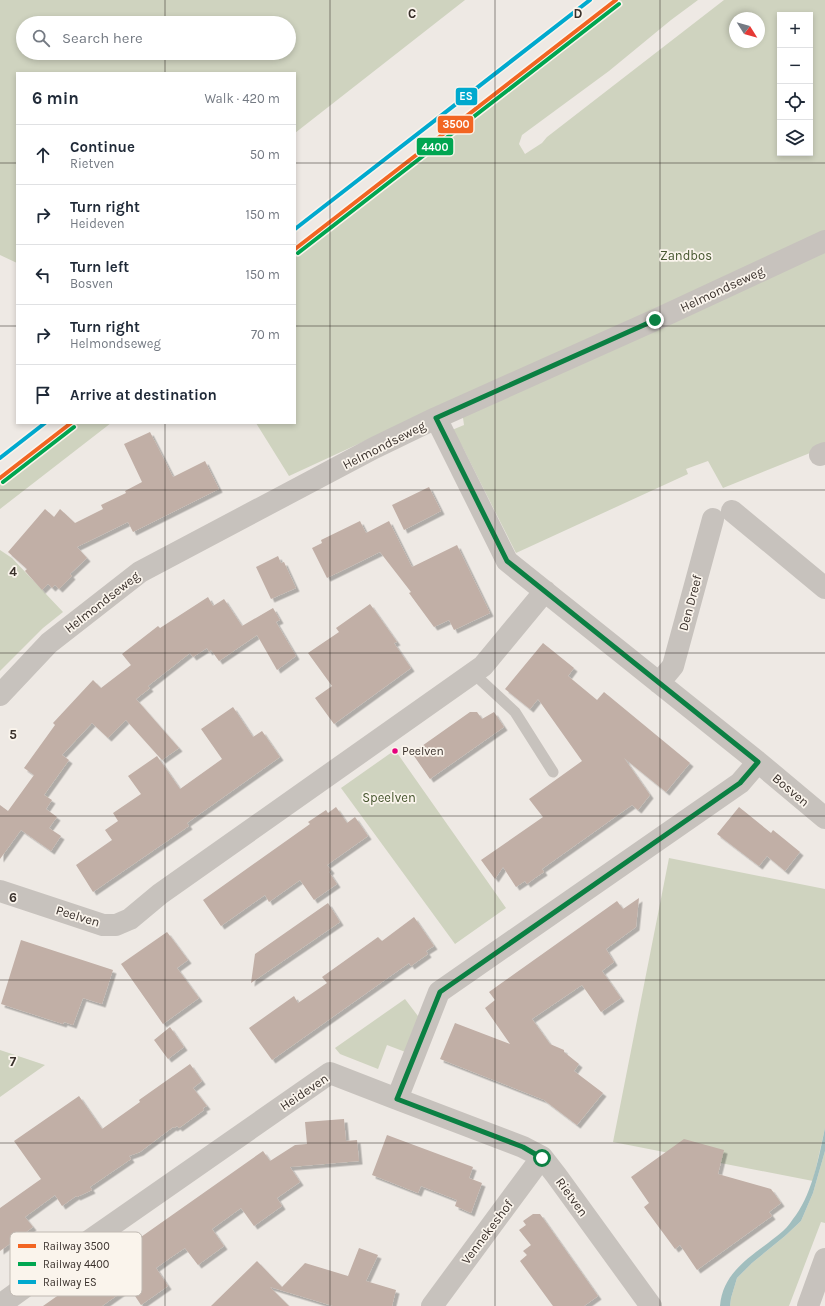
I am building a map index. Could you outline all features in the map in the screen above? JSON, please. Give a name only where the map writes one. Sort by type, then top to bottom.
[{"type":"street","name":"Helmondseweg","points":[[0,695],[49,643],[140,572],[374,448],[436,418],[825,242]]},
{"type":"street","name":"Bosven","points":[[436,418],[507,561],[758,762],[825,818]]},
{"type":"street","name":"Den Dreef","points":[[659,683],[673,666],[722,515],[825,588]]},
{"type":"street","name":"Peelven","points":[[0,891],[103,925],[116,925],[130,919],[160,894],[483,666],[545,591]]},
{"type":"street","points":[[397,1099],[440,992],[740,783],[758,762]]},
{"type":"street","name":"Heideven","points":[[103,1232],[330,1072],[397,1099]]},
{"type":"street","name":"Rietven","points":[[397,1099],[523,1147],[542,1158],[556,1175],[650,1306]]},
{"type":"street","name":"Vennekeshof","points":[[432,1306],[542,1158]]},
{"type":"street","points":[[808,1306],[825,1259]]},
{"type":"street","name":"Heideven","points":[[0,1305],[13,1296]]},
{"type":"lane","points":[[473,673],[515,712],[553,772]]},
{"type":"green space","points":[[0,0],[465,0],[296,132],[296,72],[16,72],[16,263],[0,255]]},
{"type":"green space","name":"Zandbos","points":[[621,0],[698,0],[671,20],[609,71],[522,135],[519,144],[525,154],[542,143],[547,137],[724,0],[825,0],[825,447],[723,488],[708,461],[686,469],[688,474],[516,553],[463,448],[452,430],[464,425],[460,397],[289,476],[257,424],[296,424],[296,250]]},
{"type":"green space","points":[[70,424],[110,424],[0,509],[0,477]]},
{"type":"green space","points":[[0,550],[12,558],[63,612],[43,628],[0,671]]},
{"type":"green space","name":"Speelven","points":[[395,750],[506,908],[455,944],[341,788]]},
{"type":"green space","points":[[669,858],[825,889],[825,1128],[813,1181],[613,1142]]},
{"type":"green space","points":[[405,999],[421,1020],[408,1053],[387,1045],[378,1069],[340,1054],[335,1048]]},
{"type":"green space","points":[[0,1050],[45,1065],[0,1097]]},
{"type":"green space","points":[[825,1151],[825,1223],[821,1222],[789,1306],[730,1306],[737,1278],[752,1263],[801,1221],[813,1193]]},
{"type":"water","points":[[825,1128],[825,1151],[813,1193],[801,1221],[752,1263],[737,1278],[730,1306],[720,1306],[728,1281],[735,1271],[743,1262],[785,1229],[802,1206],[815,1173]]},
{"type":"building","points":[[150,432],[173,477],[205,461],[219,489],[133,532],[128,522],[77,547],[87,558],[70,574],[72,576],[59,589],[55,585],[52,588],[48,584],[42,590],[25,571],[27,569],[8,552],[45,509],[54,517],[60,509],[75,523],[103,509],[101,505],[126,493],[125,491],[142,482],[124,444]]},
{"type":"building","points":[[429,487],[441,511],[404,530],[392,505]]},
{"type":"building","points":[[360,521],[366,533],[389,521],[412,567],[457,545],[490,613],[454,630],[449,620],[434,627],[409,593],[411,592],[380,552],[327,578],[312,548],[322,543],[321,540]]},
{"type":"building","points":[[278,556],[281,563],[284,562],[296,588],[271,599],[256,567]]},
{"type":"building","points":[[208,597],[213,606],[224,599],[242,626],[273,608],[280,620],[276,622],[296,656],[277,670],[257,635],[219,661],[211,650],[209,652],[207,648],[193,657],[190,653],[148,686],[150,688],[136,699],[179,748],[162,760],[126,720],[108,738],[92,723],[62,755],[69,760],[44,795],[52,800],[46,809],[57,817],[49,828],[61,836],[51,851],[21,830],[0,859],[0,805],[8,811],[34,775],[24,768],[55,725],[53,723],[93,680],[101,688],[131,665],[122,654],[158,626],[160,628]]},
{"type":"building","points":[[370,604],[397,642],[394,643],[411,668],[334,724],[315,698],[332,686],[308,653],[339,632],[336,628]]},
{"type":"building","points":[[543,643],[574,668],[568,676],[597,700],[604,692],[690,763],[666,792],[624,758],[650,795],[638,810],[632,805],[542,869],[544,872],[527,884],[525,881],[516,887],[503,867],[495,879],[481,860],[543,817],[529,799],[582,761],[538,699],[530,709],[505,689]]},
{"type":"building","points":[[233,707],[253,737],[262,731],[280,757],[187,823],[189,826],[93,892],[76,865],[112,840],[105,830],[118,821],[113,813],[141,794],[128,776],[157,756],[180,789],[222,759],[201,729]]},
{"type":"building","points":[[470,712],[477,712],[482,719],[494,712],[504,727],[430,779],[412,753]]},
{"type":"building","points":[[336,807],[347,823],[355,817],[368,836],[327,865],[331,870],[329,872],[337,884],[314,900],[300,880],[269,902],[265,895],[221,926],[203,900],[310,824],[308,822],[326,810],[328,813]]},
{"type":"building","points":[[739,807],[771,833],[773,830],[800,852],[785,871],[767,856],[759,866],[717,834]]},
{"type":"building","points":[[639,898],[636,927],[606,949],[614,962],[602,971],[621,998],[601,1012],[582,985],[532,1019],[550,1044],[564,1050],[564,1052],[579,1064],[574,1071],[603,1093],[577,1125],[544,1100],[440,1059],[455,1023],[510,1044],[485,1008],[495,1000],[489,992],[617,901],[623,909]]},
{"type":"building","points":[[328,903],[340,922],[251,983],[255,954]]},
{"type":"building","points":[[414,917],[434,946],[426,951],[428,954],[411,966],[409,963],[272,1060],[249,1028],[294,996],[298,1003],[327,983],[322,977],[378,937],[382,941]]},
{"type":"building","points":[[167,932],[188,960],[177,968],[199,998],[163,1024],[121,964]]},
{"type":"building","points":[[21,940],[113,970],[102,1004],[83,998],[73,1025],[64,1022],[63,1024],[1,1004]]},
{"type":"building","points":[[170,1027],[184,1047],[168,1059],[154,1040]]},
{"type":"building","points":[[190,1064],[202,1081],[193,1088],[207,1106],[203,1108],[204,1110],[179,1128],[177,1126],[174,1128],[173,1127],[140,1152],[129,1156],[131,1159],[90,1187],[92,1190],[77,1197],[76,1196],[62,1206],[55,1195],[25,1217],[33,1227],[26,1232],[10,1232],[10,1244],[0,1251],[0,1208],[41,1179],[14,1141],[79,1096],[102,1129],[140,1102],[139,1100]]},
{"type":"building","points":[[344,1119],[346,1141],[357,1140],[359,1161],[290,1167],[300,1182],[277,1198],[282,1206],[254,1226],[241,1208],[212,1229],[224,1246],[198,1265],[185,1248],[156,1268],[168,1286],[141,1305],[135,1296],[142,1296],[142,1236],[263,1151],[270,1161],[295,1145],[307,1144],[305,1122]]},
{"type":"building","points":[[387,1135],[473,1167],[469,1178],[482,1183],[471,1213],[455,1206],[457,1200],[421,1186],[418,1193],[372,1175]]},
{"type":"building","points":[[684,1139],[724,1150],[718,1174],[771,1189],[781,1203],[769,1212],[772,1216],[697,1270],[680,1245],[675,1249],[644,1207],[649,1203],[631,1177]]},
{"type":"building","points":[[533,1214],[540,1214],[598,1296],[584,1306],[553,1306],[520,1261],[527,1255],[523,1251],[531,1245],[519,1230],[526,1225],[523,1221]]},
{"type":"building","points":[[359,1248],[378,1255],[366,1281],[396,1290],[392,1306],[333,1306],[270,1287],[289,1306],[211,1306],[257,1261],[282,1287],[305,1263],[348,1276]]},
{"type":"building","points":[[57,1296],[116,1296],[102,1306],[43,1306]]},
{"type":"rail line","name":"ES","points":[[296,228],[590,0]]},
{"type":"rail line","name":"3500","points":[[296,248],[616,0]]},
{"type":"rail line","name":"4400","points":[[298,253],[619,4]]},
{"type":"rail line","name":"ES","points":[[0,458],[44,424]]},
{"type":"rail line","name":"3500","points":[[0,478],[70,424]]},
{"type":"rail line","name":"4400","points":[[3,482],[74,427]]},
{"type":"place","name":"Peelven","points":[[395,751]]},
{"type":"route","points":[[542,1158],[523,1147],[397,1099],[440,992],[740,783],[758,762],[507,561],[436,418],[655,320]]}]
